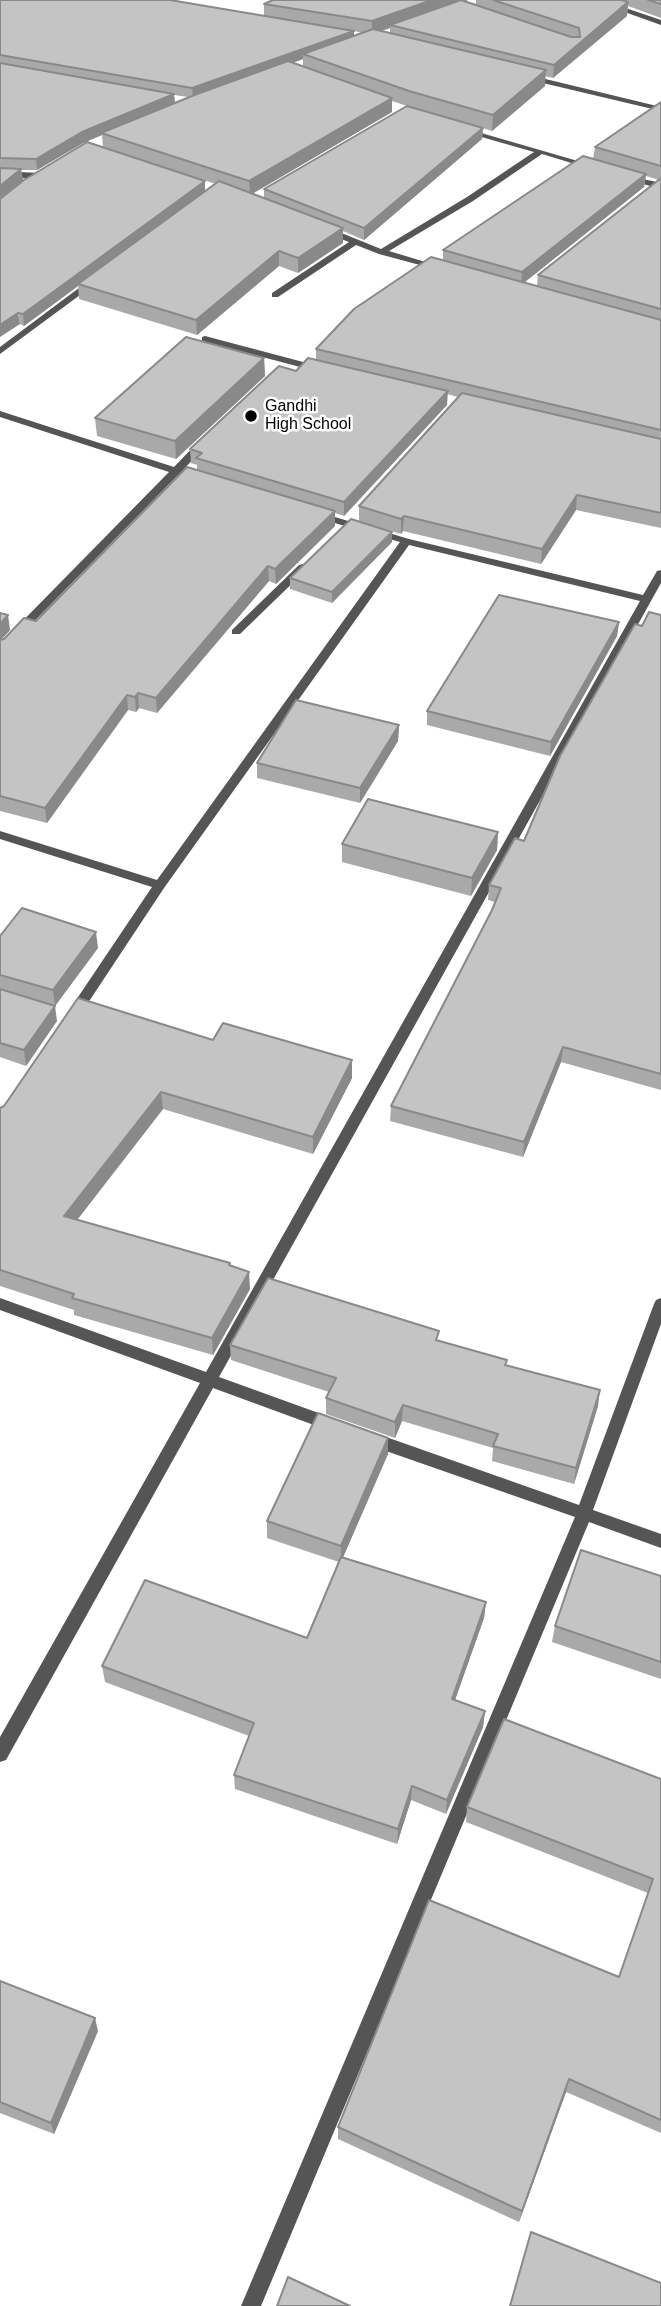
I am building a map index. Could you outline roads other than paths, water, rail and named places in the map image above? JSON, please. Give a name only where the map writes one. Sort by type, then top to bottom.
[{"type":"street","points":[[595,0],[661,23]]},
{"type":"street","points":[[518,74],[661,108]]},
{"type":"street","points":[[454,126],[605,170]]},
{"type":"street","points":[[382,252],[470,199],[540,152]]},
{"type":"street","points":[[21,187],[51,169]]},
{"type":"street","points":[[0,174],[39,176]]},
{"type":"street","points":[[618,174],[659,186]]},
{"type":"street","points":[[646,193],[659,186]]},
{"type":"street","points":[[316,226],[382,252],[446,271]]},
{"type":"street","points":[[275,295],[355,242]]},
{"type":"street","points":[[0,351],[108,271]]},
{"type":"street","points":[[205,338],[285,366],[328,372]]},
{"type":"street","points":[[0,414],[213,483]]},
{"type":"street","points":[[0,650],[210,436]]},
{"type":"street","points":[[307,511],[406,541],[646,599]]},
{"type":"street","points":[[338,533],[356,513]]},
{"type":"street","points":[[64,1020],[406,541]]},
{"type":"street","points":[[236,632],[310,560]]},
{"type":"street","points":[[0,1754],[661,573]]},
{"type":"street","points":[[0,835],[160,886]]},
{"type":"street","points":[[0,1304],[209,1382],[661,1541]]},
{"type":"street","points":[[251,2306],[584,1514],[661,1304]]},
{"type":"place","name":"Gandhi High School","points":[[251,416]]}]
